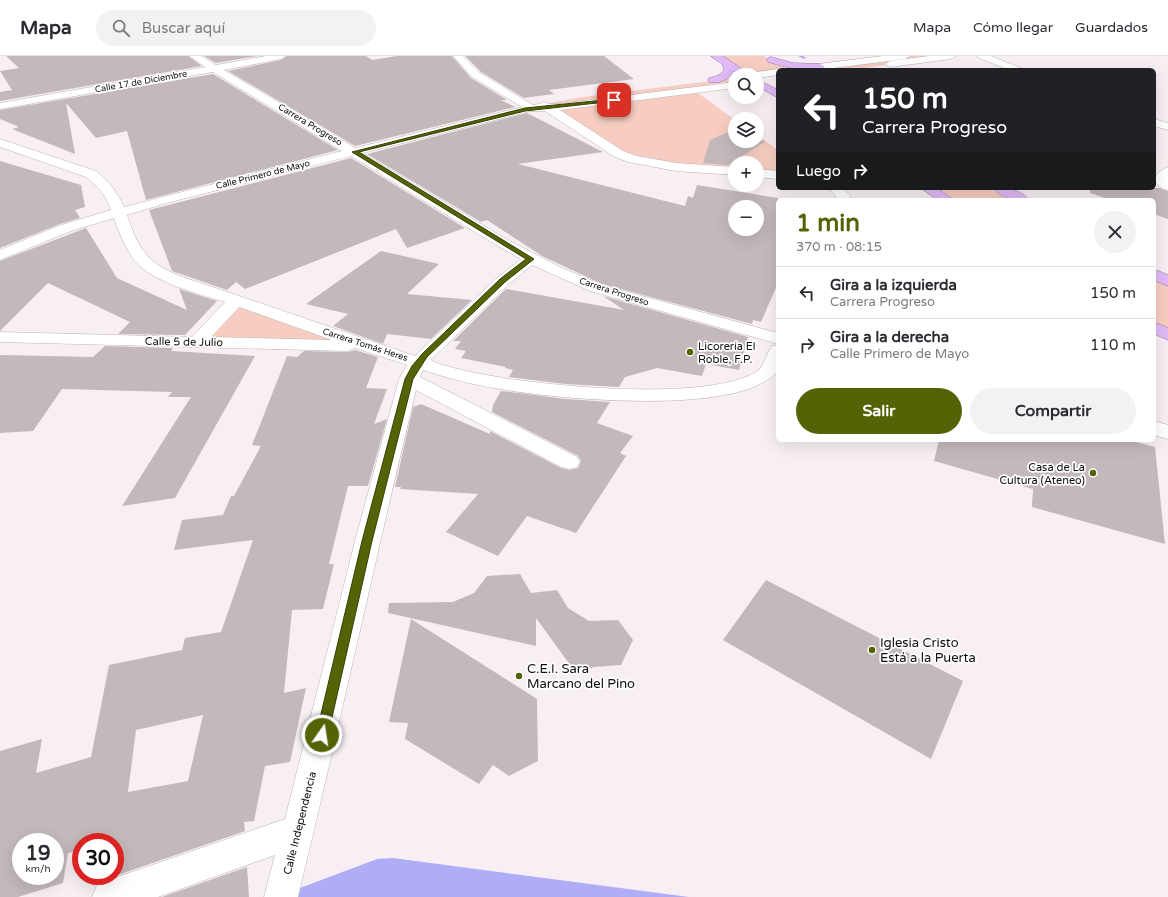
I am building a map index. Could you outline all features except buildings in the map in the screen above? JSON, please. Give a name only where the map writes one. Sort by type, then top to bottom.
[{"type":"highway","points":[[716,56],[735,68]]},
{"type":"highway","points":[[768,58],[793,66],[820,67]]},
{"type":"highway","points":[[768,58],[786,68]]},
{"type":"highway","points":[[716,84],[728,73],[729,69],[726,62]]},
{"type":"highway","points":[[764,87],[776,94]]},
{"type":"highway","points":[[764,91],[776,95]]},
{"type":"highway","points":[[931,190],[944,198]]},
{"type":"highway","points":[[1004,190],[1018,198]]},
{"type":"highway","points":[[1156,275],[1168,281]]},
{"type":"highway","points":[[1156,328],[1168,335]]},
{"type":"street","name":"Carrera Progreso","points":[[194,56],[530,259],[596,288],[776,338]]},
{"type":"street","name":"Calle 17 de Diciembre","points":[[0,106],[216,69],[281,56]]},
{"type":"street","points":[[458,56],[476,75],[531,108]]},
{"type":"street","points":[[812,68],[905,56]]},
{"type":"street","points":[[864,68],[951,56]]},
{"type":"street","points":[[982,56],[1013,68]]},
{"type":"street","points":[[764,74],[776,72]]},
{"type":"street","points":[[764,81],[776,79]]},
{"type":"street","name":"Calle Primero de Mayo","points":[[0,254],[66,228],[118,212],[466,123],[531,108],[716,84],[728,80]]},
{"type":"street","name":"Calle Primero de Mayo","points":[[716,84],[728,85]]},
{"type":"street","points":[[546,106],[619,154],[631,159],[655,165],[728,170]]},
{"type":"street","points":[[1156,123],[1168,127]]},
{"type":"street","name":"Carrera Tomás Heres","points":[[0,143],[91,174],[98,178],[111,193],[135,250],[142,260],[151,267],[179,280],[367,347],[414,371],[519,386],[598,393],[670,394],[706,392],[751,382],[764,376],[773,363],[776,355]]},
{"type":"street","points":[[1168,171],[1161,178],[1161,181],[1168,186]]},
{"type":"street","points":[[764,174],[776,175]]},
{"type":"street","points":[[838,190],[843,196],[842,198]]},
{"type":"street","name":"Calle Independencia","points":[[283,892],[367,541],[414,371],[424,356],[474,307],[502,281],[530,259]]},
{"type":"street","points":[[197,342],[236,300]]},
{"type":"street","name":"Calle 5 de Julio","points":[[0,337],[367,347]]},
{"type":"street","points":[[414,371],[569,462]]},
{"type":"street","points":[[1156,429],[1168,432]]},
{"type":"street","points":[[109,897],[298,831]]},
{"type":"shaded area","points":[[716,56],[764,56],[785,68],[776,68],[776,71],[764,73],[764,68],[733,68]]},
{"type":"shaded area","points":[[905,56],[951,56],[864,68],[811,68]]},
{"type":"shaded area","points":[[728,79],[728,86],[694,90],[728,115],[728,148],[764,148],[764,140],[776,149],[776,175],[764,174],[764,156],[728,156],[728,170],[631,159],[544,104],[583,97]]},
{"type":"shaded area","points":[[931,190],[1004,190],[1018,198],[944,198]]},
{"type":"shaded area","points":[[1156,275],[1168,281],[1168,335],[1156,328]]},
{"type":"shaded area","points":[[236,300],[367,347],[197,342]]},
{"type":"shaded area","points":[[393,858],[689,897],[276,897],[377,859]]},
{"type":"waterway","points":[[800,56],[804,58]]},
{"type":"place","name":"Licorería El Roble, F.P.","points":[[690,352]]},
{"type":"place","name":"Casa de La Cultura (Ateneo)","points":[[1093,473]]},
{"type":"place","name":"Iglesia Cristo Está a la Puerta","points":[[872,650]]},
{"type":"place","name":"C.E.I. Sara Marcano del Pino","points":[[519,676]]},
{"type":"route","points":[[322,735],[367,541],[403,397],[409,379],[424,356],[502,281],[530,259],[354,152],[525,109],[559,107],[614,100]]}]
